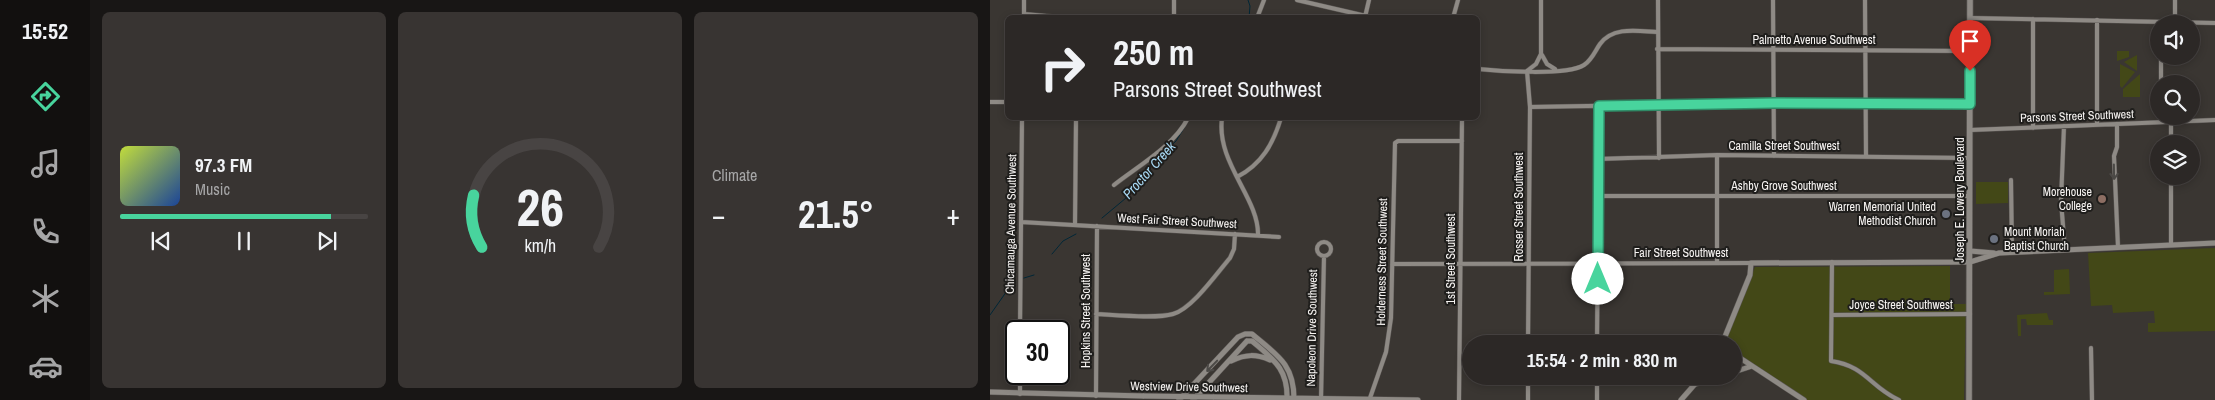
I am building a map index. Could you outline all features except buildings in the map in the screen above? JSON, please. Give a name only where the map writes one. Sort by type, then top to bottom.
[{"type":"main road","name":"Joseph E. Lowery Boulevard","points":[[1969,400],[1970,0]]},
{"type":"street","points":[[1024,0],[1024,15]]},
{"type":"street","points":[[1174,0],[1174,15]]},
{"type":"street","points":[[1258,15],[1264,0]]},
{"type":"street","points":[[1297,0],[1358,15]]},
{"type":"street","points":[[1366,15],[1369,0]]},
{"type":"street","points":[[1454,15],[1458,0]]},
{"type":"street","points":[[1541,0],[1542,54],[1547,64],[1557,70]]},
{"type":"street","points":[[1773,0],[1774,156]]},
{"type":"street","points":[[1865,0],[1866,156]]},
{"type":"street","points":[[2175,0],[2175,15]]},
{"type":"street","points":[[1658,2],[1659,158]]},
{"type":"street","points":[[1970,18],[2150,22]]},
{"type":"street","points":[[2033,19],[2033,128]]},
{"type":"street","points":[[2097,20],[2097,125]]},
{"type":"street","points":[[2200,23],[2215,23]]},
{"type":"street","points":[[1480,69],[1527,71],[1573,69],[1584,65],[1591,58],[1602,40],[1613,33],[1623,31],[1657,32]]},
{"type":"street","name":"Palmetto Avenue Southwest","points":[[1657,49],[1970,51]]},
{"type":"street","points":[[1527,71],[1536,64],[1542,54]]},
{"type":"street","name":"Rosser Street Southwest","points":[[1527,71],[1530,107],[1528,335]]},
{"type":"street","points":[[990,102],[1005,102]]},
{"type":"street","points":[[1530,107],[1774,103],[1970,104]]},
{"type":"street","points":[[1597,335],[1599,106]]},
{"type":"street","name":"Chicamauga Avenue Southwest","points":[[1020,320],[1022,120]]},
{"type":"street","points":[[1075,225],[1076,120]]},
{"type":"street","points":[[1114,186],[1178,132],[1187,120]]},
{"type":"street","points":[[1222,120],[1222,140],[1236,177],[1257,222],[1258,235]]},
{"type":"street","points":[[1236,177],[1253,167],[1267,153],[1280,120]]},
{"type":"street","name":"1st Street Southwest","points":[[1459,400],[1462,120]]},
{"type":"street","name":"Parsons Street Southwest","points":[[2200,121],[2215,120]]},
{"type":"street","name":"Parsons Street Southwest","points":[[1970,130],[2150,122]]},
{"type":"street","points":[[2117,124],[2117,147],[2114,156],[2118,247]]},
{"type":"street","points":[[2064,126],[2061,201],[2065,250]]},
{"type":"street","name":"Holderness Street Southwest","points":[[1370,398],[1390,335],[1395,143],[1462,141]]},
{"type":"street","points":[[1717,155],[1717,263]]},
{"type":"street","name":"Camilla Street Southwest","points":[[1598,159],[1717,155],[1970,158]]},
{"type":"street","points":[[2011,180],[2012,252]]},
{"type":"street","points":[[2170,245],[2171,185]]},
{"type":"street","name":"Ashby Grove Southwest","points":[[1598,196],[1970,196]]},
{"type":"street","name":"West Fair Street Southwest","points":[[1021,222],[1279,236]]},
{"type":"street","name":"Hopkins Street Southwest","points":[[1096,396],[1097,226]]},
{"type":"street","points":[[1096,314],[1167,315],[1179,312],[1189,304],[1230,258],[1234,249],[1235,234]]},
{"type":"street","points":[[1970,251],[2000,253],[2215,243]]},
{"type":"street","name":"Fair Street Southwest","points":[[1392,264],[1970,262],[2000,253]]},
{"type":"street","name":"Napoleon Drive Southwest","points":[[1321,400],[1324,256]]},
{"type":"street","points":[[1832,262],[1831,361],[1855,367],[1882,391],[1899,400]]},
{"type":"street","points":[[1726,335],[1750,275],[1751,263]]},
{"type":"street","name":"Joyce Street Southwest","points":[[1832,315],[1970,314]]},
{"type":"street","points":[[1245,334],[1247,341]]},
{"type":"street","points":[[1179,400],[1238,338],[1245,334],[1252,334],[1283,361],[1292,379],[1294,400]]},
{"type":"street","points":[[1247,341],[1252,341],[1275,362],[1287,382],[1287,399]]},
{"type":"street","points":[[1193,400],[1247,341]]},
{"type":"street","points":[[2091,348],[2092,400]]},
{"type":"street","points":[[1226,364],[1249,354],[1260,355],[1275,362]]},
{"type":"street","points":[[1742,359],[1804,400]]},
{"type":"street","points":[[1742,369],[1752,366]]},
{"type":"street","points":[[1020,385],[1020,394]]},
{"type":"street","points":[[1528,385],[1528,400]]},
{"type":"street","points":[[1597,385],[1597,400]]},
{"type":"street","points":[[1681,400],[1694,385]]},
{"type":"street","name":"Westview Drive Southwest","points":[[990,392],[1294,400],[1370,398],[1418,400]]},
{"type":"green space","points":[[2117,51],[2129,51],[2129,57],[2117,61]]},
{"type":"green space","points":[[2137,55],[2137,71],[2124,62]]},
{"type":"green space","points":[[2120,64],[2135,72],[2122,88],[2120,86]]},
{"type":"green space","points":[[2140,74],[2140,97],[2123,97],[2123,89]]},
{"type":"green space","points":[[1976,182],[2008,182],[2008,203],[1976,204]]},
{"type":"green space","points":[[2215,248],[2215,331],[2148,332],[2148,323],[2155,323],[2154,311],[2113,313],[2112,305],[2091,306],[2088,253]]},
{"type":"green space","points":[[1950,266],[1950,304],[1966,304],[1964,400],[1801,400],[1742,362],[1742,335],[1728,335],[1755,267]]},
{"type":"green space","points":[[2069,269],[2070,294],[2044,295],[2044,292],[2054,292],[2054,270]]},
{"type":"green space","points":[[2047,313],[2049,320],[2053,320],[2053,325],[2027,325],[2026,319],[2021,319],[2021,336],[2018,336],[2017,315]]},
{"type":"waterway","name":"Proctor Creek","points":[[1248,0],[1249,15]]},
{"type":"waterway","name":"Proctor Creek","points":[[1102,218],[1126,198],[1141,175],[1176,141],[1186,125]]},
{"type":"waterway","name":"Proctor Creek","points":[[1052,254],[1063,241],[1076,234]]},
{"type":"waterway","name":"Proctor Creek","points":[[1024,278],[1034,275]]},
{"type":"waterway","name":"Proctor Creek","points":[[990,315],[1009,288]]},
{"type":"place","name":"Morehouse College","points":[[2102,199]]},
{"type":"place","name":"Warren Memorial United Methodist Church","points":[[1946,214]]},
{"type":"place","name":"Mount Moriah Baptist Church","points":[[1994,239]]},
{"type":"route","points":[[1598,279],[1599,106],[1774,103],[1970,104],[1970,71]]}]
